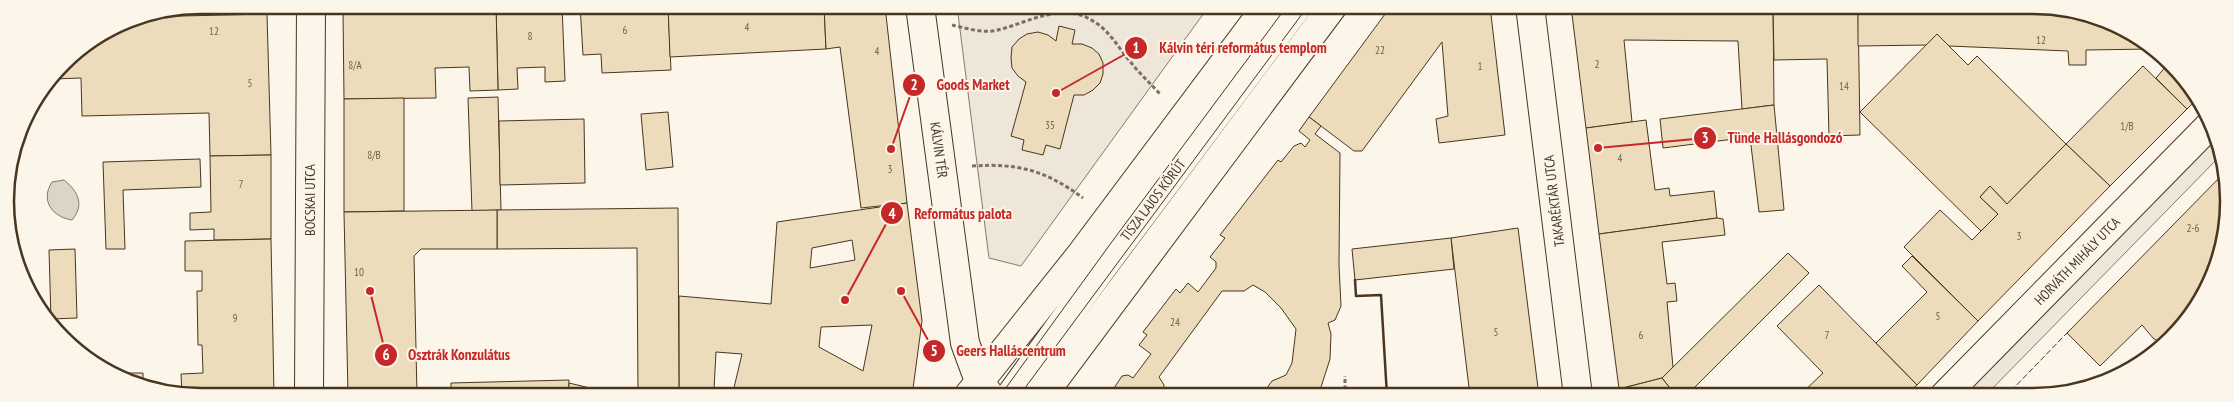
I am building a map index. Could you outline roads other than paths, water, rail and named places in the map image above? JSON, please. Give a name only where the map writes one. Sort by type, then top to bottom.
[{"type":"street","name":"BOCSKAI UTCA","points":[[309,388],[311,14]]},
{"type":"street","name":"KÁLVIN TÉR","points":[[921,14],[965,343],[978,388]]},
{"type":"street","name":"TISZA LAJOS KÖRÚT","points":[[981,388],[1261,14]]},
{"type":"street","name":"TISZA LAJOS KÖRÚT","points":[[1016,388],[1102,268],[1292,14]]},
{"type":"street","name":"TISZA LAJOS KÖRÚT","points":[[1048,388],[1322,14]]},
{"type":"street","name":"TAKARÉKTÁR UTCA","points":[[1531,14],[1577,388]]},
{"type":"street","name":"HORVÁTH MIHÁLY UTCA","points":[[1952,388],[2206,129]]},
{"type":"tram line","points":[[1006,388],[1281,14]]},
{"type":"tram line","points":[[1025,388],[1302,14]]},
{"type":"place","name":"Kálvin téri református templom","points":[[1056,93]]},
{"type":"place","name":"Tünde Hallásgondozó","points":[[1598,148]]},
{"type":"place","name":"Goods Market","points":[[891,149]]},
{"type":"place","name":"Osztrák Konzulátus","points":[[370,291]]},
{"type":"place","name":"Geers Halláscentrum","points":[[901,291]]},
{"type":"place","name":"Református palota","points":[[845,300]]}]
